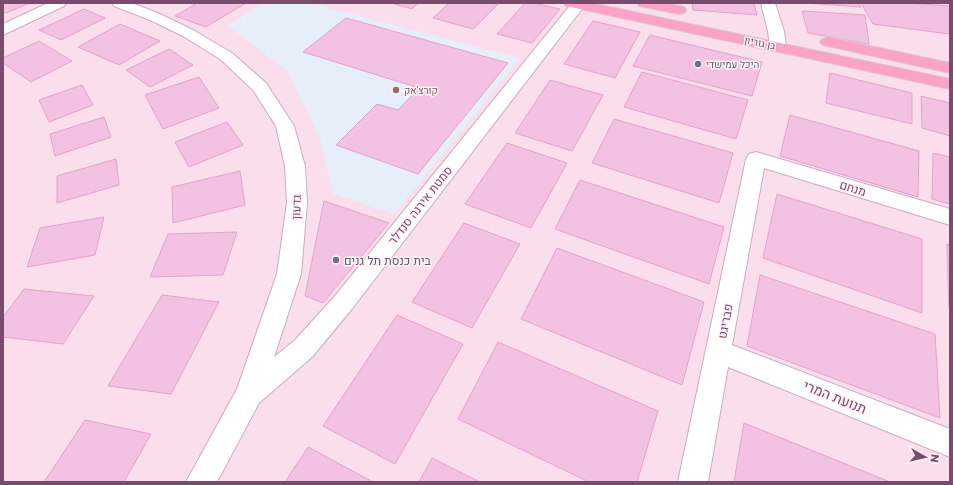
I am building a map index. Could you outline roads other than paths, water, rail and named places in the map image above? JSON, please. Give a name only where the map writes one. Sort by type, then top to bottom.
[{"type":"main road","points":[[644,3],[691,13]]},
{"type":"main road","name":"בן גוריון","points":[[574,4],[782,38],[950,84]]},
{"type":"main road","name":"בן גוריון","points":[[761,28],[782,38]]},
{"type":"main road","points":[[814,39],[950,68]]},
{"type":"street","points":[[3,30],[60,3]]},
{"type":"street","name":"גדעון","points":[[119,3],[155,17],[188,33],[226,56],[260,87],[285,126],[295,166],[297,203],[289,274],[249,394],[201,482]]},
{"type":"street","points":[[768,3],[782,38]]},
{"type":"street","name":"סמטת אירנה סנדלר","points":[[249,394],[303,349],[343,303],[574,4]]},
{"type":"street","name":"מנחם","points":[[756,160],[950,217]]},
{"type":"street","name":"פבריגט","points":[[693,482],[756,160]]},
{"type":"street","name":"תנועת המרי","points":[[719,351],[950,443]]},
{"type":"place","name":"היכל עמישדי","points":[[698,64]]},
{"type":"place","name":"קורצ'אק","points":[[396,90]]},
{"type":"place","name":"בית כנסת תל גנים","points":[[336,260]]}]
